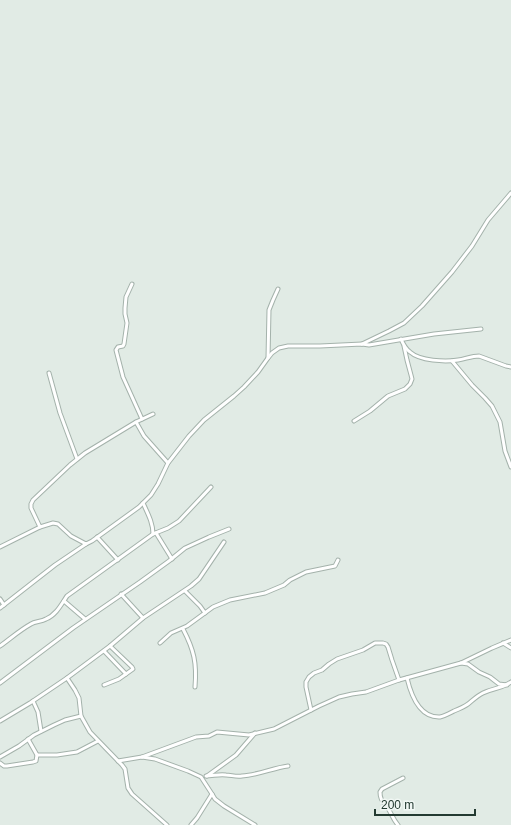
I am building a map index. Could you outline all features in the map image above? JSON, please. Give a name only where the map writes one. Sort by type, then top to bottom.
[{"type":"street","points":[[362,344],[404,322],[422,306],[452,272],[472,246],[488,220],[511,193]]},
{"type":"street","points":[[132,284],[126,297],[125,314],[127,323],[124,344],[116,350],[123,377],[142,419]]},
{"type":"street","points":[[268,358],[269,310],[278,289]]},
{"type":"street","points":[[0,608],[55,565],[97,537],[143,503],[151,495],[168,463],[189,436],[204,420],[244,387],[258,372],[268,358],[279,348],[288,346],[369,345],[434,334],[482,330]]},
{"type":"street","points":[[401,340],[409,352],[429,360],[452,361],[479,356],[511,367]]},
{"type":"street","points":[[354,421],[370,411],[388,396],[405,389],[410,384],[412,375],[406,360],[404,346]]},
{"type":"street","points":[[452,361],[492,406],[500,422],[505,451],[511,467]]},
{"type":"street","points":[[49,373],[62,419],[78,459]]},
{"type":"street","points":[[40,527],[31,510],[33,500],[78,459],[136,422],[153,414]]},
{"type":"street","points":[[136,422],[144,436],[168,463]]},
{"type":"street","points":[[0,646],[33,623],[45,620],[58,609],[67,596],[77,588],[155,534],[180,521],[211,487]]},
{"type":"street","points":[[143,503],[155,534],[172,559]]},
{"type":"street","points":[[0,547],[40,527],[53,523],[58,524],[71,536],[86,544]]},
{"type":"street","points":[[0,683],[85,619],[172,559],[185,548],[229,529]]},
{"type":"street","points":[[97,537],[118,560]]},
{"type":"street","points":[[1,720],[67,678],[104,651],[143,618],[185,591],[199,579],[224,542]]},
{"type":"street","points":[[160,644],[171,633],[183,629],[213,607],[230,600],[265,593],[306,572],[335,566],[338,560]]},
{"type":"street","points":[[185,591],[205,613]]},
{"type":"street","points":[[121,594],[143,618]]},
{"type":"street","points":[[0,599],[4,605]]},
{"type":"street","points":[[64,601],[85,619]]},
{"type":"street","points":[[183,629],[194,654],[196,666],[195,687]]},
{"type":"street","points":[[118,761],[142,757],[196,737],[209,736],[217,732],[249,735],[274,729],[339,697],[366,692],[399,680],[461,663],[511,640]]},
{"type":"street","points":[[311,710],[306,687],[306,682],[309,677],[337,659],[375,644],[383,643],[388,647],[399,680]]},
{"type":"street","points":[[503,643],[511,648]]},
{"type":"street","points":[[104,685],[119,679],[132,670],[132,668],[110,646]]},
{"type":"street","points":[[104,651],[126,674]]},
{"type":"street","points":[[461,663],[468,664],[499,684],[507,685]]},
{"type":"street","points":[[67,678],[75,690],[78,698],[81,716],[90,732],[125,769],[128,788],[132,794],[167,825]]},
{"type":"street","points":[[407,678],[411,693],[420,709],[425,713],[441,717],[468,703],[483,693],[505,686],[511,682]]},
{"type":"street","points":[[33,701],[38,712],[41,731]]},
{"type":"street","points":[[0,757],[41,731],[65,720],[81,716]]},
{"type":"street","points":[[202,778],[236,755],[255,733]]},
{"type":"street","points":[[0,763],[7,766],[36,761],[37,755],[28,740]]},
{"type":"street","points":[[37,755],[57,755],[77,752],[98,741]]},
{"type":"street","points":[[142,757],[162,760],[202,778],[215,799],[254,825]]},
{"type":"street","points":[[206,776],[248,775],[288,766]]},
{"type":"street","points":[[398,825],[382,801],[380,792],[382,789],[403,778]]},
{"type":"street","points":[[191,825],[212,794]]}]
